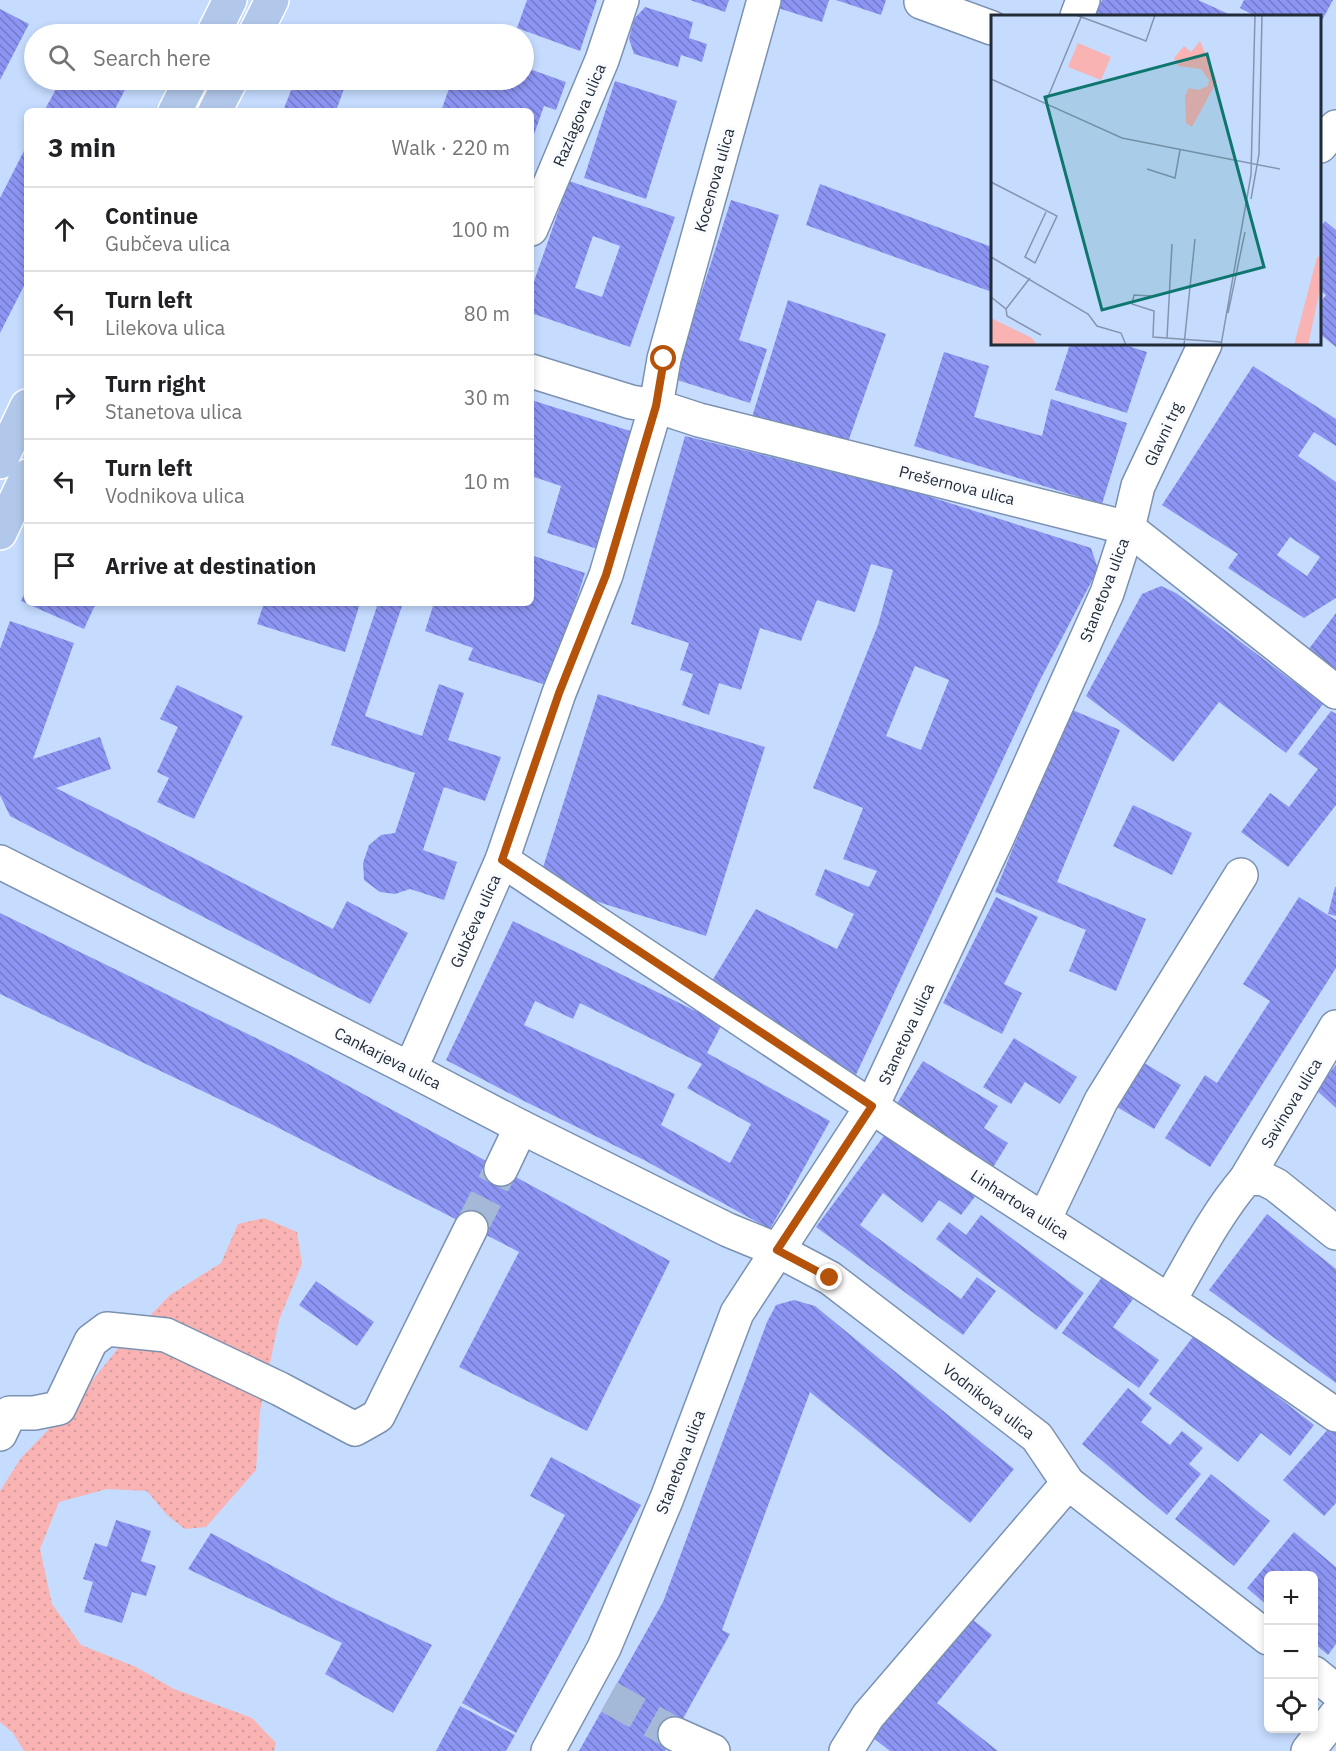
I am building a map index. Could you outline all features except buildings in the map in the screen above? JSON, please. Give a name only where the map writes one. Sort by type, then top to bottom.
[{"type":"main road","points":[[218,24],[230,0]]},
{"type":"main road","points":[[260,24],[272,0]]},
{"type":"main road","points":[[176,108],[185,90]]},
{"type":"main road","points":[[217,108],[226,90]]},
{"type":"main road","points":[[0,462],[24,412]]},
{"type":"main road","points":[[0,533],[24,482]]},
{"type":"street","name":"Razlagova ulica","points":[[534,222],[603,60],[622,0]]},
{"type":"street","name":"Kocenova ulica","points":[[664,359],[764,0]]},
{"type":"street","points":[[1077,15],[1083,0]]},
{"type":"street","points":[[921,2],[991,27]]},
{"type":"street","points":[[1321,145],[1336,127]]},
{"type":"street","name":"Glavni trg","points":[[1128,528],[1138,486],[1205,345]]},
{"type":"street","name":"Gubčeva ulica","points":[[408,1068],[418,1052],[502,860],[559,693],[606,575],[656,406],[664,359]]},
{"type":"street","name":"Prešernova ulica","points":[[534,371],[631,402],[656,406],[710,423],[1128,528],[1336,692]]},
{"type":"street","name":"Stanetova ulica","points":[[548,1751],[597,1690],[604,1648],[667,1498],[737,1313],[872,1106],[995,843],[1107,593],[1128,528]]},
{"type":"street","name":"Linhartova ulica","points":[[502,860],[695,990],[1169,1301],[1336,1415]]},
{"type":"street","name":"Cankarjeva ulica","points":[[0,862],[521,1127],[728,1230],[777,1250]]},
{"type":"street","points":[[1044,1220],[1101,1101],[1241,875]]},
{"type":"street","name":"Savinova ulica","points":[[1246,1179],[1336,1027]]},
{"type":"street","points":[[501,1169],[521,1127]]},
{"type":"street","points":[[1169,1301],[1210,1231],[1246,1179],[1262,1178],[1276,1185],[1336,1233]]},
{"type":"street","points":[[0,1434],[10,1413],[34,1413],[59,1408],[91,1341],[107,1329],[166,1335],[280,1389],[355,1429],[378,1416],[471,1228]]},
{"type":"street","name":"Vodnikova ulica","points":[[777,1250],[830,1278],[1037,1437],[1068,1482],[1264,1634]]},
{"type":"street","points":[[846,1751],[868,1716],[1068,1482]]},
{"type":"street","points":[[1318,1676],[1336,1691]]},
{"type":"street","points":[[1308,1751],[1336,1715]]},
{"type":"street","points":[[675,1734],[713,1751]]},
{"type":"shaded area","points":[[264,1218],[297,1232],[302,1264],[279,1320],[260,1411],[256,1470],[206,1527],[185,1529],[167,1515],[147,1491],[107,1489],[59,1502],[40,1549],[52,1604],[81,1645],[136,1667],[174,1689],[252,1718],[276,1743],[274,1751],[24,1751],[13,1733],[0,1722],[0,1491],[21,1458],[74,1403],[117,1350],[170,1295],[221,1263],[238,1224]]},
{"type":"tunnel","points":[[471,1228],[501,1169]]},
{"type":"tunnel","points":[[609,1697],[675,1734]]},
{"type":"route","points":[[664,359],[656,406],[606,575],[559,693],[502,860],[872,1106],[777,1250],[830,1278]]}]
